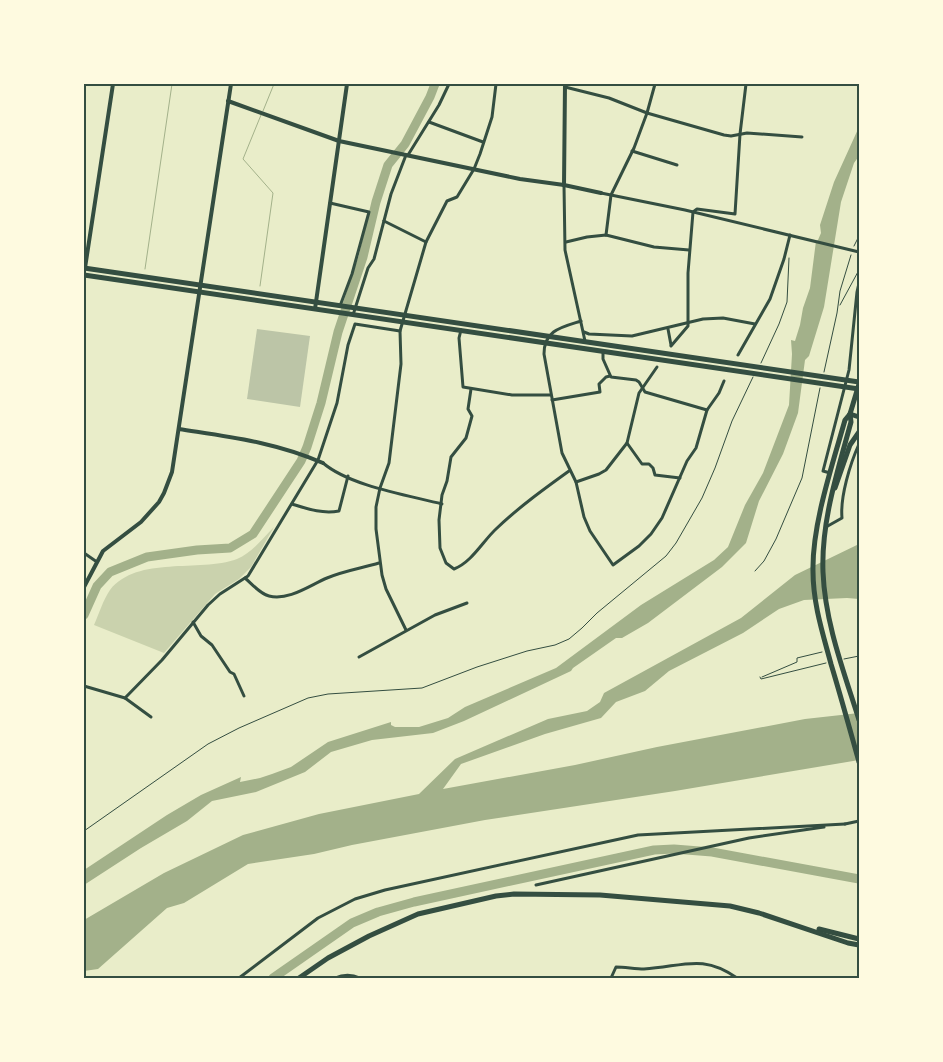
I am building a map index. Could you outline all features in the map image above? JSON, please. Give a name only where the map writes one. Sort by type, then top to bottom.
[{"type":"main road","points":[[84,268],[859,381],[850,414],[851,422],[832,496],[824,538],[823,566],[825,597],[837,648],[859,720]]},
{"type":"main road","points":[[84,275],[859,389]]},
{"type":"main road","points":[[850,414],[845,420],[831,474],[814,547],[813,572],[814,594],[826,651],[859,762]]},
{"type":"main road","points":[[850,414],[859,417]]},
{"type":"main road","points":[[832,496],[850,445],[859,432]]},
{"type":"main road","points":[[302,978],[328,958],[369,936],[418,914],[496,896],[514,894],[600,895],[713,904],[759,913],[848,943],[859,944]]},
{"type":"main road","points":[[794,924],[859,939]]},
{"type":"street","points":[[84,268],[113,84]]},
{"type":"street","points":[[84,587],[103,551],[148,516],[164,493],[172,472],[231,84]]},
{"type":"street","points":[[314,309],[347,84]]},
{"type":"street","points":[[352,314],[368,268],[374,260],[391,194],[407,155],[439,105],[448,84]]},
{"type":"street","points":[[406,630],[386,589],[379,564],[376,519],[380,488],[389,463],[401,364],[400,331],[426,242],[447,201],[457,197],[474,169],[492,117],[496,84]]},
{"type":"street","points":[[606,235],[611,195],[632,151],[647,113],[655,84]]},
{"type":"street","points":[[693,212],[696,209],[735,214],[740,134],[746,84]]},
{"type":"street","points":[[585,341],[565,250],[565,85],[608,98],[647,113],[724,135],[802,137]]},
{"type":"street","points":[[228,101],[339,141],[520,179],[564,185],[693,212],[859,252]]},
{"type":"street","points":[[429,122],[484,142]]},
{"type":"street","points":[[632,151],[677,165]]},
{"type":"street","points":[[330,203],[369,212],[342,306]]},
{"type":"street","points":[[668,329],[671,346],[688,326],[689,250],[693,212]]},
{"type":"street","points":[[384,221],[426,242]]},
{"type":"street","points":[[566,242],[606,235],[663,249],[689,250]]},
{"type":"street","points":[[738,355],[770,300],[792,235]]},
{"type":"street","points":[[831,474],[823,471],[849,370],[859,283]]},
{"type":"street","points":[[584,332],[627,336],[668,329],[703,319],[723,318],[755,324]]},
{"type":"street","points":[[581,321],[556,329],[544,343],[544,354],[562,453],[576,482],[584,517],[590,531],[613,565],[639,546],[651,534],[662,518],[687,461],[696,448],[707,410],[719,393],[724,381]]},
{"type":"street","points":[[125,698],[162,660],[193,622],[220,594],[248,576],[318,460],[337,403],[348,346],[355,324],[400,331]]},
{"type":"street","points":[[461,330],[463,387],[512,395],[550,395]]},
{"type":"street","points":[[603,352],[603,359],[610,376]]},
{"type":"street","points":[[576,482],[606,470],[627,443],[639,393],[657,367]]},
{"type":"street","points":[[552,400],[600,392],[599,384],[606,377],[610,376],[638,380],[642,388],[649,394],[707,410]]},
{"type":"street","points":[[471,389],[468,409],[472,416],[466,438],[451,457],[447,481],[442,495],[439,520],[440,548],[446,563],[454,569],[458,567],[478,550],[495,529],[569,470]]},
{"type":"street","points":[[179,429],[258,441],[318,460],[331,469],[380,488],[442,504]]},
{"type":"street","points":[[627,443],[642,464],[649,464],[655,474],[680,478]]},
{"type":"street","points":[[826,527],[842,518],[841,507],[859,444]]},
{"type":"street","points":[[292,504],[320,512],[339,512],[348,476]]},
{"type":"street","points":[[84,553],[97,562]]},
{"type":"street","points":[[244,578],[262,593],[276,597],[295,592],[328,577],[379,564]]},
{"type":"street","points":[[359,656],[435,615],[467,604]]},
{"type":"street","points":[[193,622],[202,636],[212,644],[230,672],[234,674],[244,696]]},
{"type":"street","points":[[84,686],[125,698],[151,717]]},
{"type":"street","points":[[536,885],[749,838],[859,821]]},
{"type":"street","points":[[239,978],[318,918],[355,899],[385,890],[638,835],[845,824]]},
{"type":"street","points":[[611,978],[616,967],[642,969],[698,962],[715,966],[737,978]]},
{"type":"street","points":[[335,978],[343,975],[353,975],[360,978]]},
{"type":"path","points":[[824,372],[840,290],[847,265],[859,236]]},
{"type":"path","points":[[761,362],[788,302],[789,250]]},
{"type":"path","points":[[838,308],[859,270]]},
{"type":"path","points":[[84,831],[208,744],[239,728],[308,698],[342,692],[422,688],[477,667],[527,651],[555,645],[569,639],[597,613],[666,556],[676,543],[702,498],[732,421],[757,370]]},
{"type":"path","points":[[755,571],[776,539],[802,478],[822,381]]},
{"type":"path","points":[[826,651],[797,658],[797,662],[760,677],[761,680],[826,663]]},
{"type":"path","points":[[842,659],[859,656]]},
{"type":"shaded area","points":[[859,127],[859,156],[854,163],[841,202],[824,307],[809,356],[805,360],[798,413],[783,454],[759,501],[746,543],[722,567],[648,623],[622,638],[616,638],[571,671],[464,721],[433,733],[372,740],[331,752],[305,772],[256,792],[212,801],[187,821],[84,885],[84,870],[167,815],[201,795],[241,777],[240,782],[260,778],[291,767],[328,742],[391,722],[391,725],[395,727],[419,727],[448,718],[465,707],[556,668],[641,605],[714,560],[728,547],[745,505],[763,473],[789,405],[791,340],[795,341],[810,288],[816,241],[821,233],[820,225],[834,182]]},
{"type":"shaded area","points":[[274,527],[251,567],[239,579],[215,594],[164,653],[94,625],[110,590],[122,579],[136,572],[152,569],[222,563],[237,559],[252,549]]},
{"type":"shaded area","points":[[859,544],[859,599],[804,600],[779,609],[743,633],[669,671],[645,691],[616,702],[601,718],[545,734],[461,764],[443,789],[805,719],[859,713],[859,760],[485,820],[314,854],[248,864],[184,903],[167,908],[98,969],[84,971],[84,920],[164,873],[243,835],[319,814],[419,794],[455,759],[548,719],[587,711],[600,702],[604,693],[741,618],[795,575]]},
{"type":"building","points":[[257,329],[310,336],[300,407],[247,399]]},
{"type":"waterway","points":[[145,269],[172,84]]},
{"type":"waterway","points":[[263,111],[274,84]]},
{"type":"waterway","points":[[84,615],[97,586],[110,572],[147,557],[197,550],[230,548],[253,534],[301,461],[307,447],[321,403],[338,332],[363,257],[376,202],[388,165],[405,144],[435,84]]},
{"type":"waterway","points":[[260,286],[273,193],[243,159],[261,115]]},
{"type":"waterway","points":[[273,978],[352,923],[378,912],[414,902],[654,850],[674,849],[712,852],[859,879]]}]
